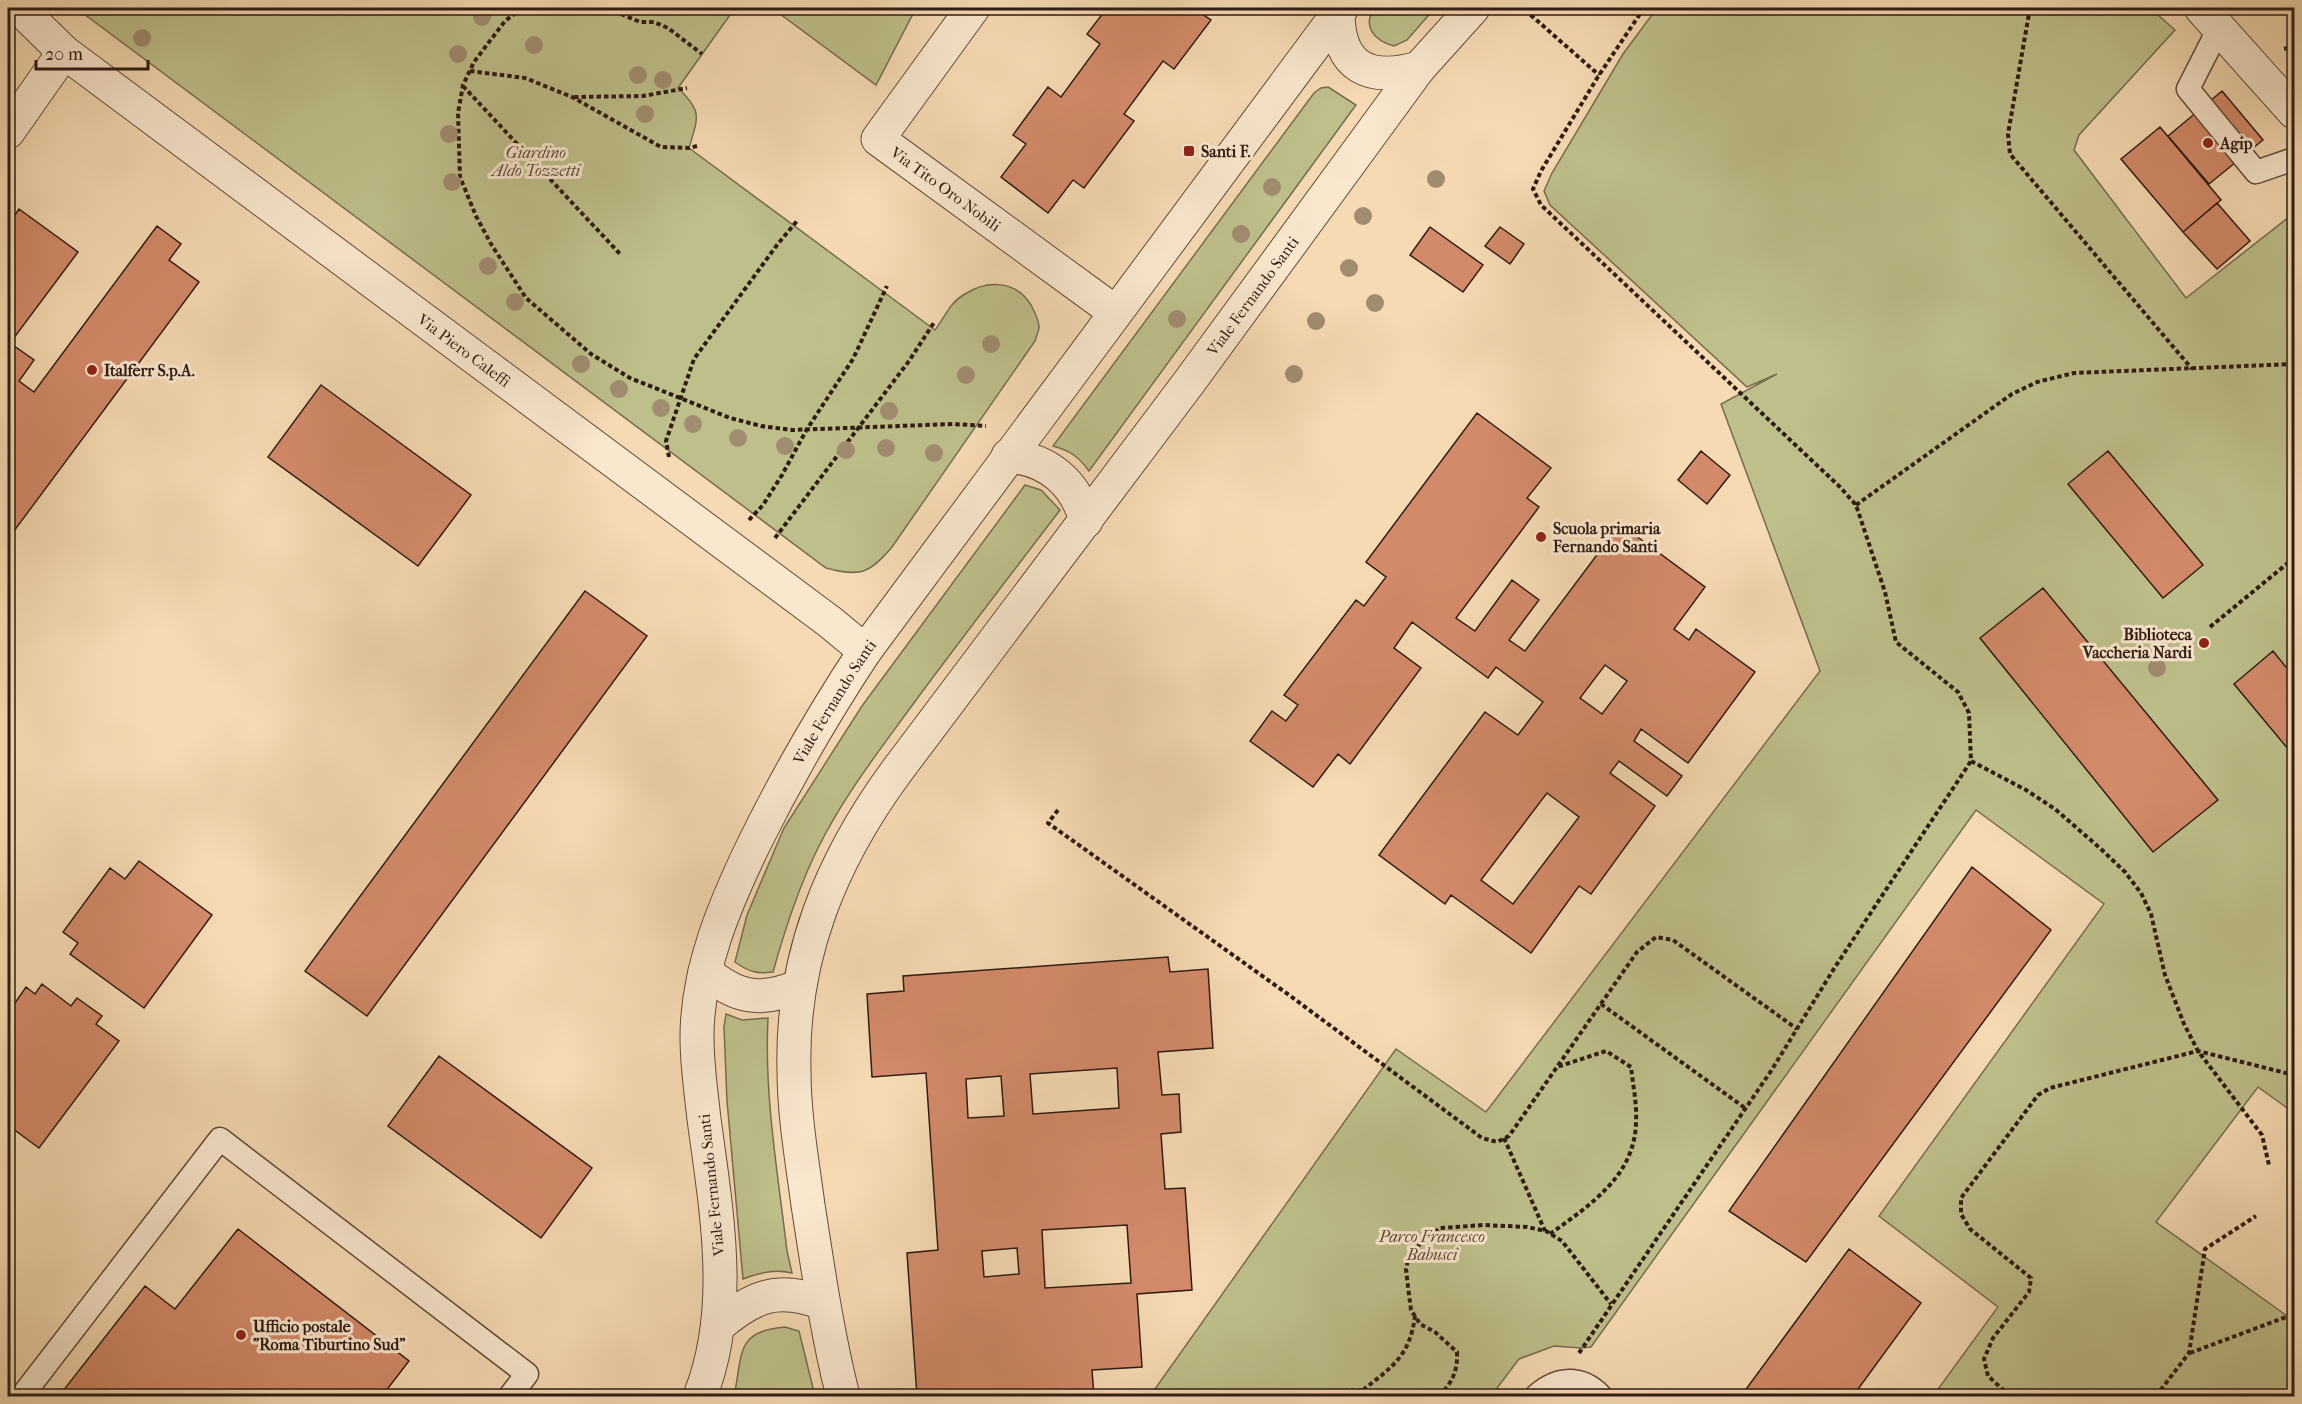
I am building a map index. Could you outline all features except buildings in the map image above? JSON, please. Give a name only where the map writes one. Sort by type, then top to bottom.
[{"type":"street","name":"Via Piero Caleffi","points":[[19,8],[64,52],[830,622],[865,651]]},
{"type":"street","name":"Via Tito Oro Nobili","points":[[973,8],[878,139],[1114,312]]},
{"type":"street","name":"Viale Fernando Santi","points":[[843,1396],[822,1303],[795,1105],[794,1033],[800,986],[815,923],[840,862],[862,821],[903,762],[1086,521],[1419,68],[1473,8]]},
{"type":"street","name":"Viale Fernando Santi","points":[[700,1396],[711,1362],[718,1326],[720,1272],[697,1045],[698,1007],[705,971],[727,903],[770,812],[815,729],[865,651],[1340,10]]},
{"type":"street","name":"Viale Fernando Santi","points":[[1340,10],[1340,39],[1356,64],[1389,75],[1419,68]]},
{"type":"street","points":[[2210,18],[2295,112]]},
{"type":"street","points":[[8,132],[64,52]]},
{"type":"street","points":[[1008,456],[1030,459],[1059,476],[1077,497],[1086,521]]},
{"type":"street","points":[[705,971],[733,991],[754,997],[783,993],[800,986]]},
{"type":"street","points":[[718,1326],[743,1307],[766,1297],[791,1294],[805,1296],[822,1303]]},
{"type":"lane","points":[[2210,18],[2188,89],[2256,172],[2295,159]]},
{"type":"lane","points":[[22,1396],[220,1139],[527,1374],[510,1396]]},
{"type":"lane","points":[[1536,1396],[1548,1386],[1561,1380],[1572,1379],[1586,1384],[1601,1396]]},
{"type":"path","points":[[522,8],[505,21],[474,62],[463,85],[458,113],[459,177],[491,244],[526,298],[591,354],[630,378],[730,418],[761,426],[792,430],[953,424],[986,426]]},
{"type":"path","points":[[607,8],[640,22],[654,22],[668,28],[702,54]]},
{"type":"path","points":[[1561,1380],[1745,1108],[1797,1029],[1834,966],[1971,761],[1969,714],[1958,692],[1896,642],[1885,592],[1856,505],[1840,487],[1540,205],[1535,197],[1533,189],[1541,171],[1599,75],[1644,8]]},
{"type":"path","points":[[2030,8],[2008,134],[2010,154],[2192,369]]},
{"type":"path","points":[[1525,10],[1599,75]]},
{"type":"path","points":[[470,71],[525,78],[572,98],[661,147],[697,146]]},
{"type":"path","points":[[463,85],[620,254]]},
{"type":"path","points":[[572,98],[643,96],[687,88]]},
{"type":"path","points":[[670,462],[666,441],[694,359],[797,221]]},
{"type":"path","points":[[749,520],[763,505],[782,476],[807,429],[853,359],[887,286]]},
{"type":"path","points":[[774,540],[909,361],[935,321]]},
{"type":"path","points":[[1856,505],[2012,394],[2037,382],[2074,373],[2295,364]]},
{"type":"path","points":[[2210,627],[2295,558]]},
{"type":"path","points":[[1971,761],[2026,790],[2055,809],[2101,849],[2136,886],[2151,914],[2165,975],[2198,1051],[2262,1135],[2269,1165]]},
{"type":"path","points":[[1058,810],[1048,824],[1289,995],[1482,1138],[1497,1142],[1509,1136],[1637,952],[1656,937],[1672,940],[1797,1029]]},
{"type":"path","points":[[1601,1004],[1745,1108]]},
{"type":"path","points":[[1548,1232],[1606,1191],[1632,1153],[1636,1123],[1631,1067],[1606,1051],[1557,1067]]},
{"type":"path","points":[[2010,1396],[1988,1376],[1984,1359],[1993,1338],[2029,1292],[2031,1278],[1970,1229],[1961,1214],[1961,1198],[2038,1095],[2050,1088],[2198,1051],[2295,1074]]},
{"type":"path","points":[[1504,1138],[1548,1232]]},
{"type":"path","points":[[2156,1396],[2189,1353],[2205,1249],[2256,1216]]},
{"type":"path","points":[[1439,1396],[1452,1381],[1458,1366],[1457,1353],[1435,1332],[1420,1324],[1411,1310],[1406,1269],[1409,1255],[1440,1228],[1484,1225],[1527,1227],[1548,1232],[1562,1241],[1611,1304]]},
{"type":"path","points":[[2189,1353],[2295,1314]]},
{"type":"path","points":[[1362,1390],[1398,1361],[1408,1344],[1415,1316]]},
{"type":"path","points":[[1239,1396],[1304,1395],[1362,1390],[1381,1396]]},
{"type":"green space","name":"Giardino Aldo Tozzetti","points":[[76,8],[735,8],[678,88],[695,109],[695,129],[689,148],[935,330],[960,297],[982,286],[1001,285],[1025,297],[1036,316],[1039,330],[1035,341],[884,556],[863,571],[847,572],[826,568]]},
{"type":"green space","points":[[772,8],[916,8],[876,85]]},
{"type":"green space","points":[[1375,8],[1435,8],[1407,40],[1394,46],[1376,37],[1372,32],[1369,21]]},
{"type":"green space","name":"Parco Francesco Babusci","points":[[1657,8],[2150,8],[2175,30],[2079,135],[2074,150],[2186,298],[2294,213],[2294,1113],[2258,1087],[2156,1222],[2294,1321],[2294,1396],[1933,1396],[1998,1307],[1879,1216],[2104,904],[1976,810],[1591,1347],[1554,1346],[1519,1359],[1491,1396],[1150,1396],[1396,1049],[1486,1112],[1820,671],[1721,404],[1777,374],[1747,387],[1550,205],[1544,191],[1552,173],[1623,54]]},
{"type":"green space","points":[[1328,87],[1356,105],[1089,471],[1073,455],[1053,446],[1314,93],[1321,88]]},
{"type":"green space","points":[[1025,485],[1041,490],[1060,510],[908,711],[838,812],[804,878],[773,972],[753,972],[735,962],[747,915],[784,828],[862,706]]},
{"type":"green space","points":[[726,1014],[742,1020],[768,1018],[768,1076],[773,1135],[787,1251],[792,1273],[768,1272],[743,1279],[727,1101],[724,1027]]},
{"type":"green space","points":[[785,1327],[799,1331],[815,1396],[734,1396],[741,1358],[749,1340],[769,1329]]},
{"type":"place","name":"Agip","points":[[2208,143]]},
{"type":"place","name":"Santi F.","points":[[1189,151]]},
{"type":"place","name":"Italferr S.p.A.","points":[[92,370]]},
{"type":"place","name":"Scuola primaria Fernando Santi","points":[[1541,537]]},
{"type":"place","name":"Biblioteca Vaccheria Nardi","points":[[2204,643]]},
{"type":"place","name":"Ufficio postale \"Roma Tiburtino Sud\"","points":[[241,1335]]}]
